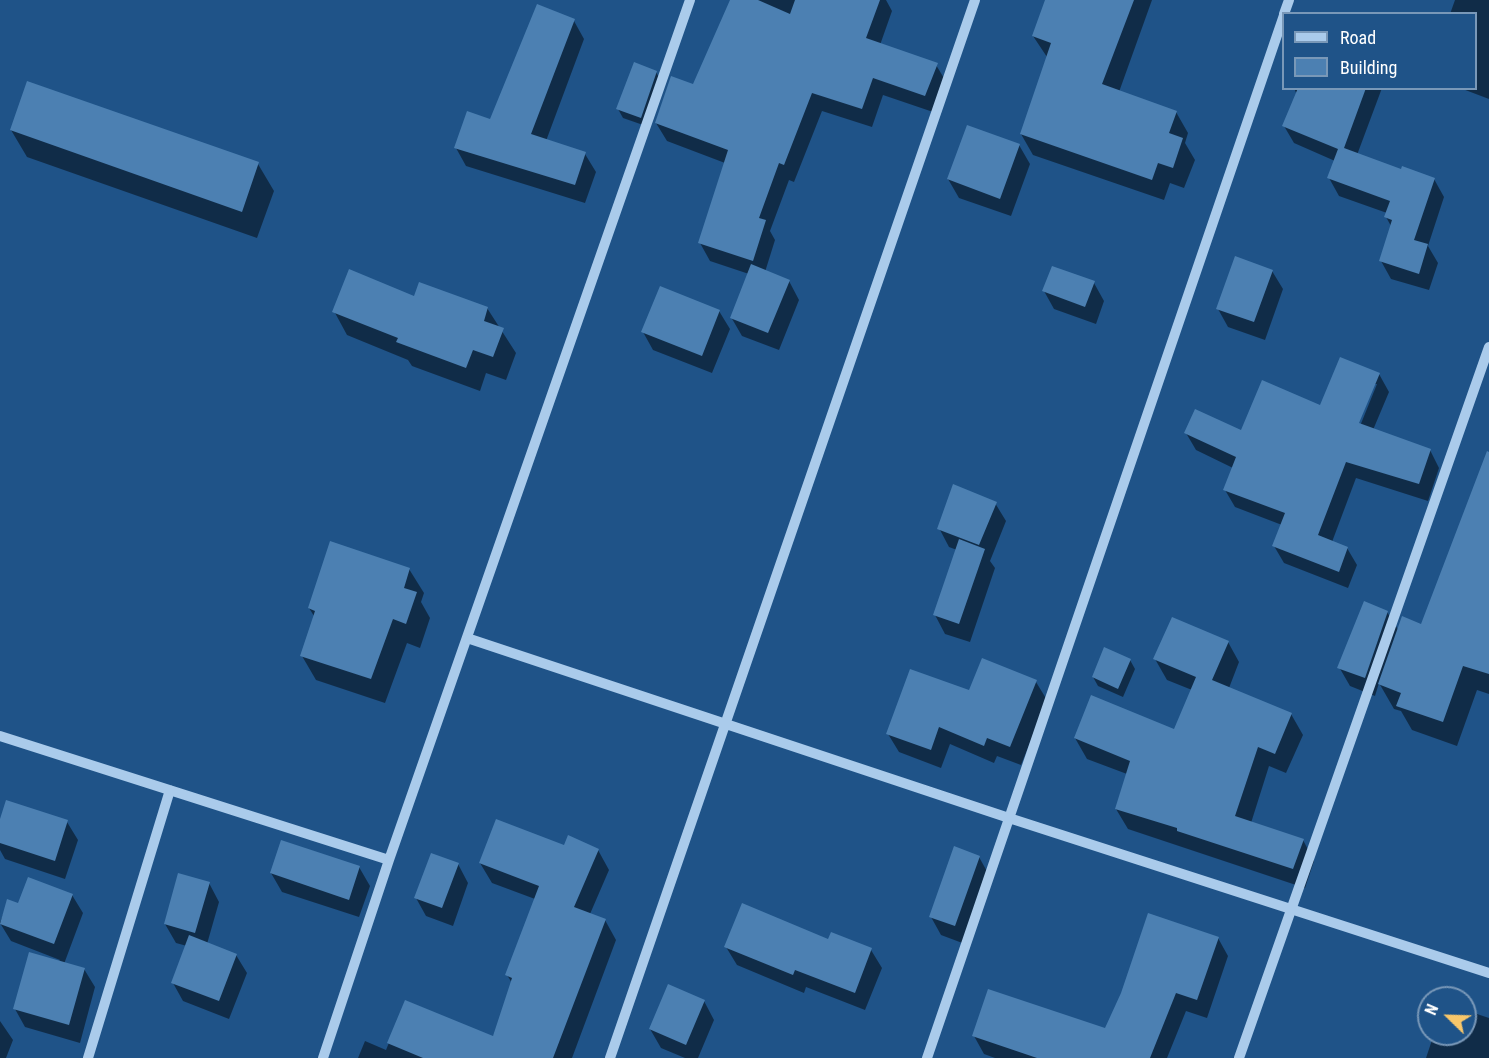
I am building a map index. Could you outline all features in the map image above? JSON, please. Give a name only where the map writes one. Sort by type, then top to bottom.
[{"type":"street","points":[[323,1058],[389,860],[690,0]]},
{"type":"street","points":[[610,1058],[975,0]]},
{"type":"street","points":[[927,1058],[1282,20]]},
{"type":"street","points":[[1239,1058],[1489,347]]},
{"type":"street","points":[[467,638],[1009,818],[1489,973]]},
{"type":"street","points":[[0,736],[389,860]]},
{"type":"street","points":[[87,1058],[170,790]]},
{"type":"building","points":[[730,0],[758,0],[790,14],[795,0],[880,0],[866,38],[938,63],[925,96],[873,78],[862,109],[812,93],[784,165],[779,163],[759,218],[766,220],[753,261],[698,243],[728,150],[655,123],[671,76],[693,84]]},
{"type":"building","points":[[1045,0],[1134,0],[1102,84],[1177,111],[1169,133],[1183,138],[1173,168],[1158,163],[1152,180],[1020,134],[1051,43],[1032,36]]},
{"type":"building","points":[[537,4],[575,19],[531,134],[586,152],[575,185],[454,148],[467,111],[490,119]]},
{"type":"building","points":[[634,62],[657,71],[641,118],[616,109]]},
{"type":"building","points":[[27,81],[259,162],[242,212],[10,130]]},
{"type":"building","points":[[1297,90],[1365,90],[1344,148],[1401,169],[1402,166],[1435,178],[1414,240],[1428,244],[1419,274],[1379,261],[1392,220],[1384,217],[1390,201],[1327,178],[1338,149],[1282,126]]},
{"type":"building","points":[[967,125],[1020,144],[1000,199],[947,179]]},
{"type":"building","points":[[1235,256],[1273,270],[1254,322],[1216,309]]},
{"type":"building","points":[[751,264],[790,280],[768,333],[730,318]]},
{"type":"building","points":[[1052,266],[1095,281],[1085,307],[1042,291]]},
{"type":"building","points":[[349,269],[414,296],[419,282],[488,307],[484,321],[504,328],[493,357],[473,350],[466,368],[396,342],[398,338],[332,312]]},
{"type":"building","points":[[660,286],[720,310],[702,356],[641,332]]},
{"type":"building","points":[[1340,357],[1380,373],[1359,423],[1431,449],[1419,484],[1346,462],[1318,535],[1348,547],[1339,572],[1272,546],[1285,513],[1223,490],[1236,457],[1184,433],[1195,409],[1241,430],[1262,380],[1320,405]]},
{"type":"building","points":[[1487,451],[1489,452],[1489,674],[1463,666],[1443,722],[1396,706],[1401,693],[1378,684],[1402,616],[1421,624]]},
{"type":"building","points":[[953,484],[997,502],[979,545],[937,529]]},
{"type":"building","points":[[959,539],[985,549],[959,624],[933,615]]},
{"type":"building","points":[[330,541],[410,568],[404,588],[417,592],[406,624],[393,619],[371,679],[300,656],[315,611],[308,608]]},
{"type":"building","points":[[1364,601],[1388,611],[1365,678],[1337,668]]},
{"type":"building","points":[[1172,617],[1229,641],[1212,680],[1292,713],[1275,754],[1258,747],[1235,816],[1304,839],[1293,869],[1115,809],[1130,761],[1074,738],[1091,695],[1174,729],[1196,677],[1153,659]]},
{"type":"building","points":[[1104,647],[1131,659],[1118,689],[1092,677]]},
{"type":"building","points":[[982,658],[1037,680],[1010,747],[987,738],[984,746],[939,727],[931,750],[886,734],[910,669],[969,690]]},
{"type":"building","points":[[6,800],[68,820],[55,861],[0,843],[0,819]]},
{"type":"building","points":[[496,819],[564,845],[568,835],[599,849],[574,907],[606,919],[553,1058],[423,1058],[387,1043],[405,1000],[493,1036],[512,978],[505,975],[539,886],[479,863]]},
{"type":"building","points":[[281,840],[360,866],[349,900],[270,873]]},
{"type":"building","points":[[954,846],[980,856],[955,926],[929,917]]},
{"type":"building","points":[[431,853],[459,863],[442,908],[414,898]]},
{"type":"building","points":[[178,873],[210,882],[195,933],[164,924]]},
{"type":"building","points":[[28,877],[73,894],[54,944],[0,924],[7,899],[18,903]]},
{"type":"building","points":[[742,903],[828,939],[831,932],[872,948],[855,993],[795,970],[793,975],[724,947]]},
{"type":"building","points":[[1148,913],[1219,937],[1197,1000],[1176,993],[1150,1058],[1037,1058],[972,1036],[988,989],[1105,1028],[1121,993]]},
{"type":"building","points":[[189,935],[237,954],[219,1001],[171,983]]},
{"type":"building","points":[[29,952],[85,968],[69,1025],[13,1009]]},
{"type":"building","points":[[668,984],[705,1000],[686,1045],[649,1029]]}]
